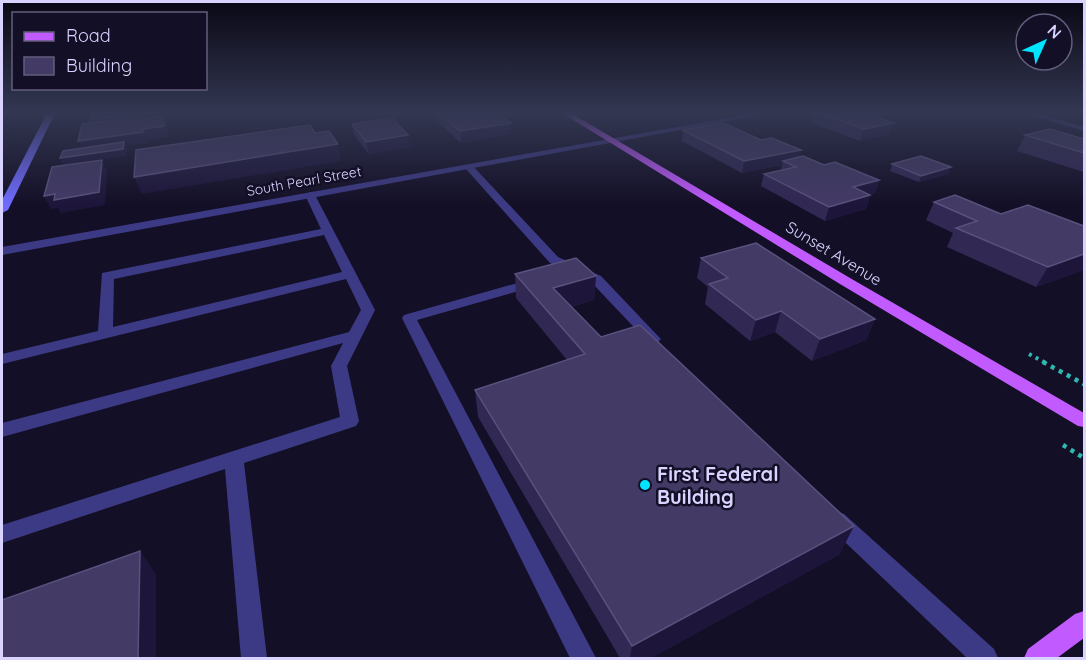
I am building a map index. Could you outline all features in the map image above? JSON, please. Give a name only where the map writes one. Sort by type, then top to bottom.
[{"type":"main road","name":"Sunset Avenue","points":[[617,144],[1084,421]]},
{"type":"main road","points":[[1037,658],[1084,624]]},
{"type":"street","points":[[2,210],[35,144]]},
{"type":"street","name":"South Pearl Street","points":[[2,251],[597,144]]},
{"type":"street","points":[[469,167],[554,260],[596,279],[668,354]]},
{"type":"street","points":[[2,534],[351,421],[339,366],[368,310],[310,195]]},
{"type":"street","points":[[105,334],[107,276],[327,231]]},
{"type":"street","points":[[575,270],[409,318],[583,658]]},
{"type":"street","points":[[2,359],[350,274]]},
{"type":"street","points":[[2,430],[355,335]]},
{"type":"street","points":[[234,459],[254,658]]},
{"type":"street","points":[[824,509],[985,658]]},
{"type":"building","points":[[124,144],[123,149],[60,158],[63,151]]},
{"type":"building","points":[[179,144],[338,144],[134,177],[136,150]]},
{"type":"building","points":[[710,144],[786,144],[801,150],[744,161]]},
{"type":"building","points":[[1054,144],[1084,144],[1084,153]]},
{"type":"building","points":[[803,156],[824,165],[835,162],[879,180],[853,187],[870,195],[829,207],[764,174],[796,167],[783,161]]},
{"type":"building","points":[[921,156],[951,167],[921,176],[892,164]]},
{"type":"building","points":[[102,160],[99,192],[54,200],[55,194],[44,196],[52,167]]},
{"type":"building","points":[[955,195],[1001,214],[1028,205],[1084,226],[1084,254],[1048,267],[956,228],[977,221],[934,202]]},
{"type":"building","points":[[756,243],[875,319],[820,339],[781,311],[756,320],[709,284],[728,278],[701,258]]},
{"type":"building","name":"First Federal Building","points":[[576,258],[596,276],[553,288],[601,337],[640,325],[854,526],[632,646],[475,390],[585,354],[515,274]]},
{"type":"building","points":[[140,551],[138,658],[2,658],[2,600]]},
{"type":"place","name":"First Federal Building","points":[[645,485]]}]
